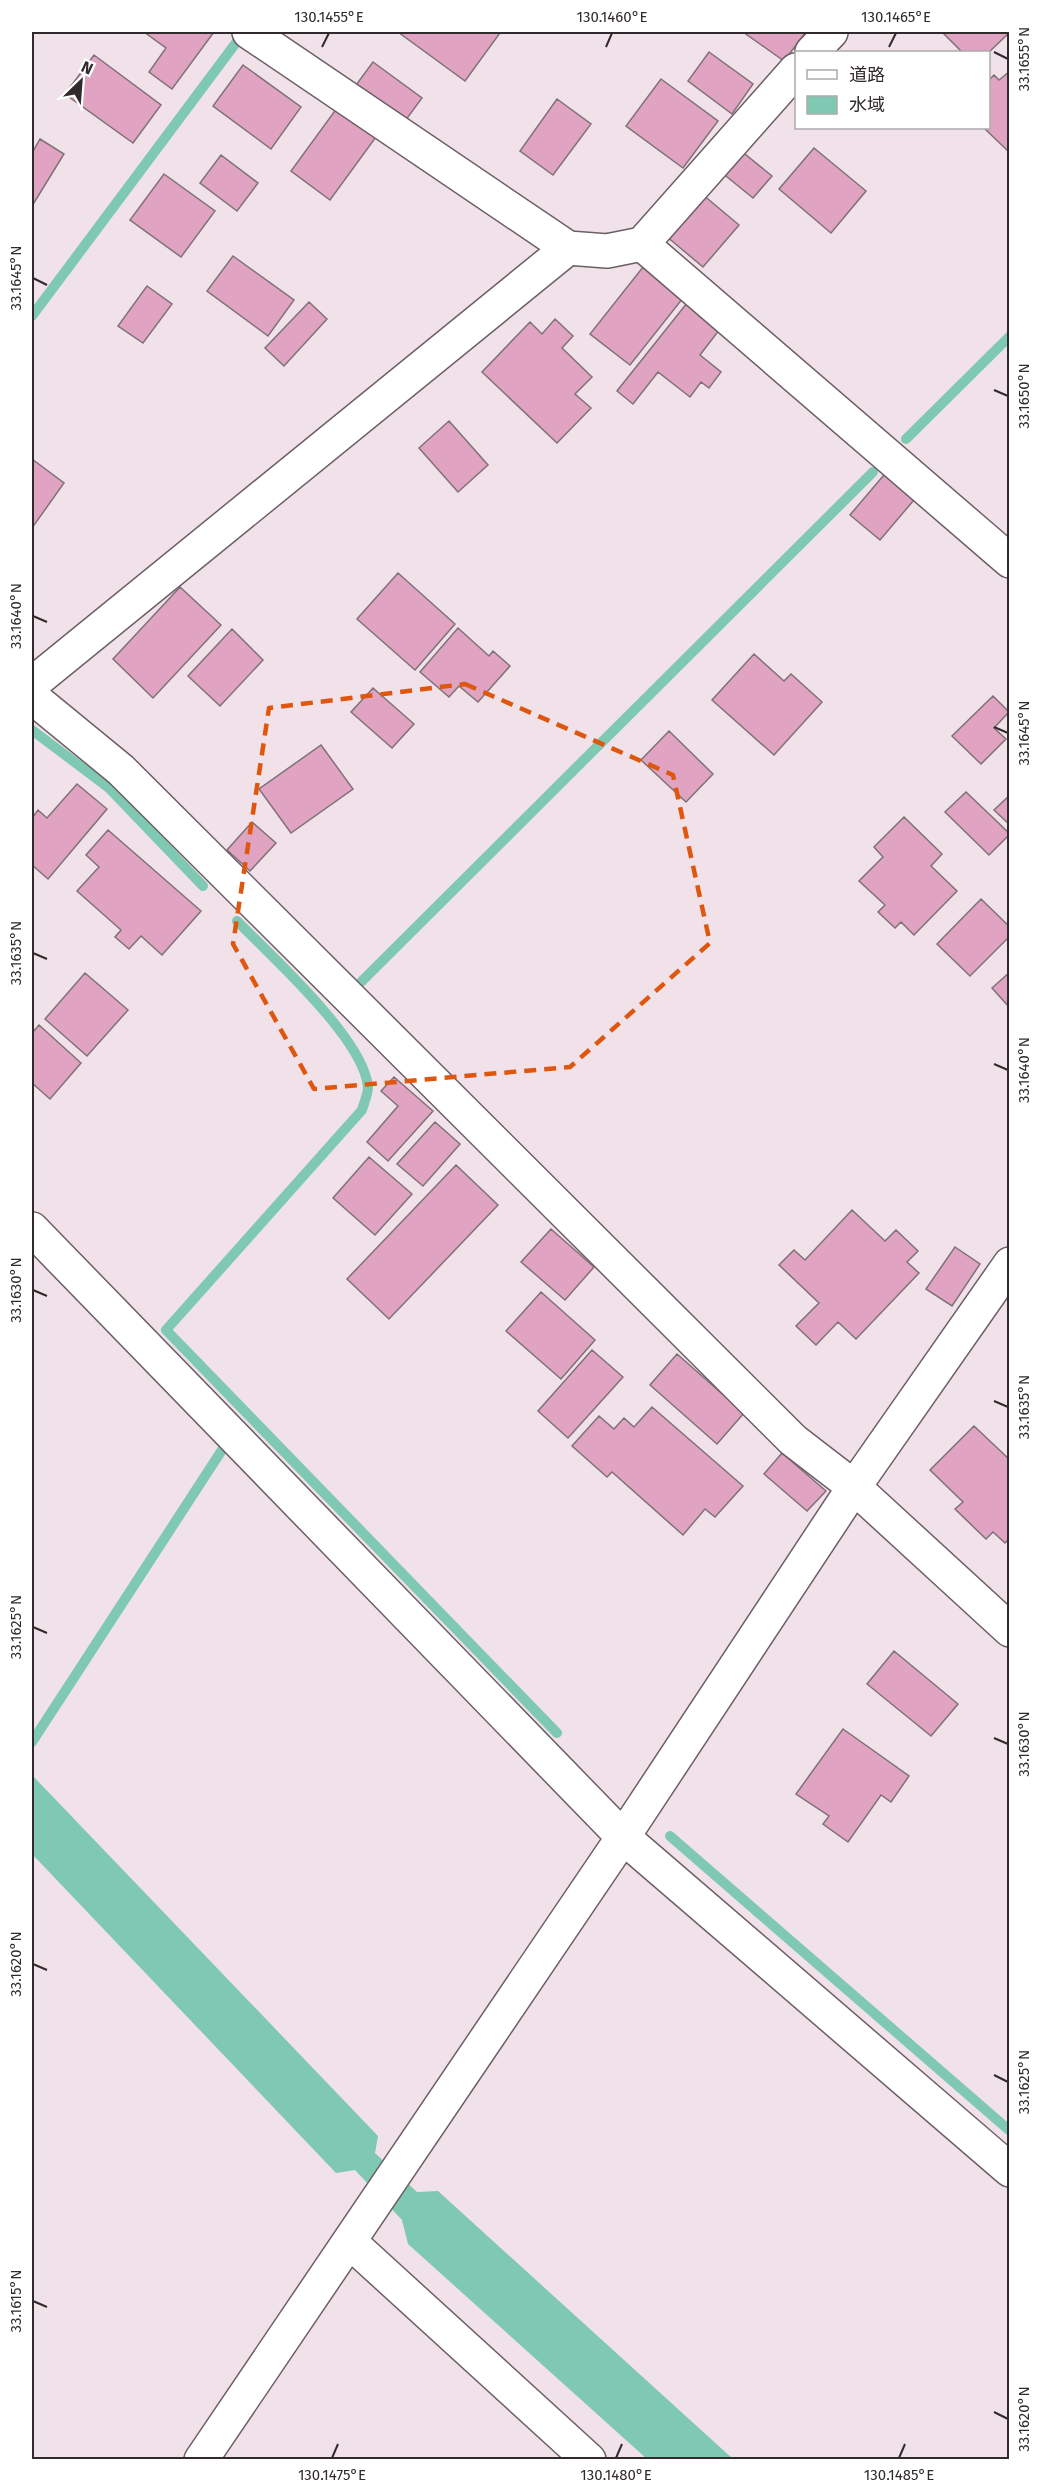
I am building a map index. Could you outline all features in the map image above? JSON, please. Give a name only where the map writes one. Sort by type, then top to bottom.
[{"type":"street","points":[[813,51],[831,32]]},
{"type":"street","points":[[253,34],[568,248],[607,251],[642,244],[795,71]]},
{"type":"street","points":[[642,244],[1010,561]]},
{"type":"street","points":[[32,684],[568,248]]},
{"type":"street","points":[[32,697],[121,770],[793,1440],[854,1487],[1010,1630]]},
{"type":"street","points":[[32,1229],[623,1837],[1010,2170]]},
{"type":"street","points":[[201,2460],[623,1837],[854,1487],[1010,1264]]},
{"type":"street","points":[[350,2242],[589,2460]]},
{"type":"highlighted area","points":[[465,684],[673,775],[710,943],[570,1067],[314,1089],[233,944],[269,708]]},
{"type":"water","points":[[32,1775],[378,2136],[375,2153],[417,2192],[438,2191],[733,2459],[647,2459],[408,2244],[402,2220],[355,2170],[336,2173],[32,1854]]},
{"type":"building","points":[[144,32],[214,32],[172,89],[149,72],[166,48]]},
{"type":"building","points":[[398,32],[497,32],[500,33],[465,81]]},
{"type":"building","points":[[743,32],[806,32],[784,61]]},
{"type":"building","points":[[942,32],[1010,32],[990,51],[961,51]]},
{"type":"building","points":[[709,52],[753,84],[732,114],[688,81]]},
{"type":"building","points":[[94,55],[161,105],[133,143],[65,94]]},
{"type":"building","points":[[373,62],[422,98],[405,121],[356,85]]},
{"type":"building","points":[[243,65],[301,107],[271,149],[213,106]]},
{"type":"building","points":[[1010,71],[1010,153],[985,129],[990,129],[990,79],[994,75],[999,80]]},
{"type":"building","points":[[661,79],[718,121],[683,168],[626,126]]},
{"type":"building","points":[[557,99],[591,124],[553,175],[520,151]]},
{"type":"building","points":[[337,108],[376,137],[330,200],[291,171]]},
{"type":"building","points":[[40,139],[64,154],[32,206],[32,153]]},
{"type":"building","points":[[814,148],[866,191],[831,233],[779,189]]},
{"type":"building","points":[[740,150],[772,176],[753,198],[721,172]]},
{"type":"building","points":[[221,155],[258,183],[237,211],[200,183]]},
{"type":"building","points":[[164,174],[215,211],[181,257],[130,220]]},
{"type":"building","points":[[702,194],[739,225],[703,267],[666,236]]},
{"type":"building","points":[[233,256],[294,300],[268,336],[207,291]]},
{"type":"building","points":[[647,262],[687,293],[630,365],[590,334]]},
{"type":"building","points":[[147,286],[172,304],[143,343],[118,326]]},
{"type":"building","points":[[309,302],[327,319],[284,366],[265,348]]},
{"type":"building","points":[[687,303],[720,329],[700,355],[721,372],[709,388],[701,382],[690,397],[658,372],[633,404],[617,391]]},
{"type":"building","points":[[555,319],[573,336],[562,348],[592,377],[575,394],[591,408],[557,443],[482,372],[530,322],[542,334]]},
{"type":"building","points":[[449,421],[488,465],[458,492],[419,448]]},
{"type":"building","points":[[32,459],[64,483],[32,528]]},
{"type":"building","points":[[889,469],[919,494],[880,540],[850,515]]},
{"type":"building","points":[[398,573],[455,624],[415,670],[357,619]]},
{"type":"building","points":[[180,587],[221,625],[153,698],[113,659]]},
{"type":"building","points":[[458,628],[489,656],[493,651],[510,666],[478,702],[459,686],[449,697],[420,672]]},
{"type":"building","points":[[232,629],[263,660],[220,706],[188,676]]},
{"type":"building","points":[[754,654],[784,681],[791,674],[822,702],[774,755],[712,700]]},
{"type":"building","points":[[373,688],[414,724],[392,748],[351,712]]},
{"type":"building","points":[[993,696],[1009,712],[994,728],[1006,739],[981,764],[952,736]]},
{"type":"building","points":[[669,731],[713,774],[686,802],[641,760]]},
{"type":"building","points":[[321,745],[353,789],[291,833],[259,789]]},
{"type":"building","points":[[77,784],[107,809],[48,879],[32,865],[32,818],[38,810],[47,818]]},
{"type":"building","points":[[966,792],[1010,834],[989,855],[945,812]]},
{"type":"building","points":[[1010,795],[1010,825],[994,810]]},
{"type":"building","points":[[904,817],[942,854],[931,866],[957,891],[914,935],[901,922],[895,928],[878,912],[885,905],[859,881],[883,857],[874,847]]},
{"type":"building","points":[[252,822],[276,843],[250,871],[227,850]]},
{"type":"building","points":[[108,830],[201,911],[162,955],[141,936],[129,949],[115,937],[121,930],[77,891],[99,867],[86,855]]},
{"type":"building","points":[[981,899],[1010,927],[1010,936],[970,976],[937,944]]},
{"type":"building","points":[[1010,972],[1010,1008],[992,988]]},
{"type":"building","points":[[85,973],[128,1010],[87,1056],[45,1019]]},
{"type":"building","points":[[39,1025],[81,1063],[50,1099],[32,1083],[32,1033]]},
{"type":"building","points":[[394,1077],[433,1111],[388,1161],[367,1142],[398,1106],[381,1091]]},
{"type":"building","points":[[435,1122],[460,1144],[423,1186],[397,1164]]},
{"type":"building","points":[[369,1157],[412,1194],[375,1235],[333,1198]]},
{"type":"building","points":[[456,1165],[498,1205],[389,1319],[347,1279]]},
{"type":"building","points":[[852,1210],[885,1241],[896,1230],[918,1251],[907,1262],[919,1273],[856,1339],[838,1322],[816,1345],[796,1326],[819,1303],[779,1265],[794,1250],[805,1260]]},
{"type":"building","points":[[551,1229],[594,1267],[565,1300],[521,1262]]},
{"type":"building","points":[[955,1247],[980,1264],[952,1306],[926,1289]]},
{"type":"building","points":[[541,1292],[595,1340],[561,1379],[506,1331]]},
{"type":"building","points":[[592,1350],[623,1377],[568,1438],[538,1411]]},
{"type":"building","points":[[677,1354],[744,1413],[717,1444],[650,1385]]},
{"type":"building","points":[[652,1407],[743,1486],[715,1517],[705,1509],[683,1535],[612,1472],[607,1477],[572,1446],[599,1416],[614,1429],[624,1418],[634,1427]]},
{"type":"building","points":[[974,1426],[1010,1460],[1010,1538],[1005,1543],[993,1532],[986,1539],[955,1509],[963,1502],[930,1470]]},
{"type":"building","points":[[782,1453],[826,1491],[807,1511],[764,1474]]},
{"type":"building","points":[[894,1651],[958,1704],[931,1736],[867,1684]]},
{"type":"building","points":[[843,1729],[909,1776],[891,1802],[881,1795],[848,1842],[823,1824],[829,1816],[796,1794]]},
{"type":"waterway","points":[[32,316],[244,32]]},
{"type":"waterway","points":[[906,439],[1010,336]]},
{"type":"waterway","points":[[361,982],[873,472]]},
{"type":"waterway","points":[[32,730],[109,788],[203,886]]},
{"type":"waterway","points":[[237,921],[314,999],[334,1023],[351,1046],[363,1068],[368,1087],[367,1093],[362,1110],[166,1330],[557,1733]]},
{"type":"waterway","points":[[32,1742],[222,1450]]},
{"type":"waterway","points":[[670,1836],[1010,2131]]}]
